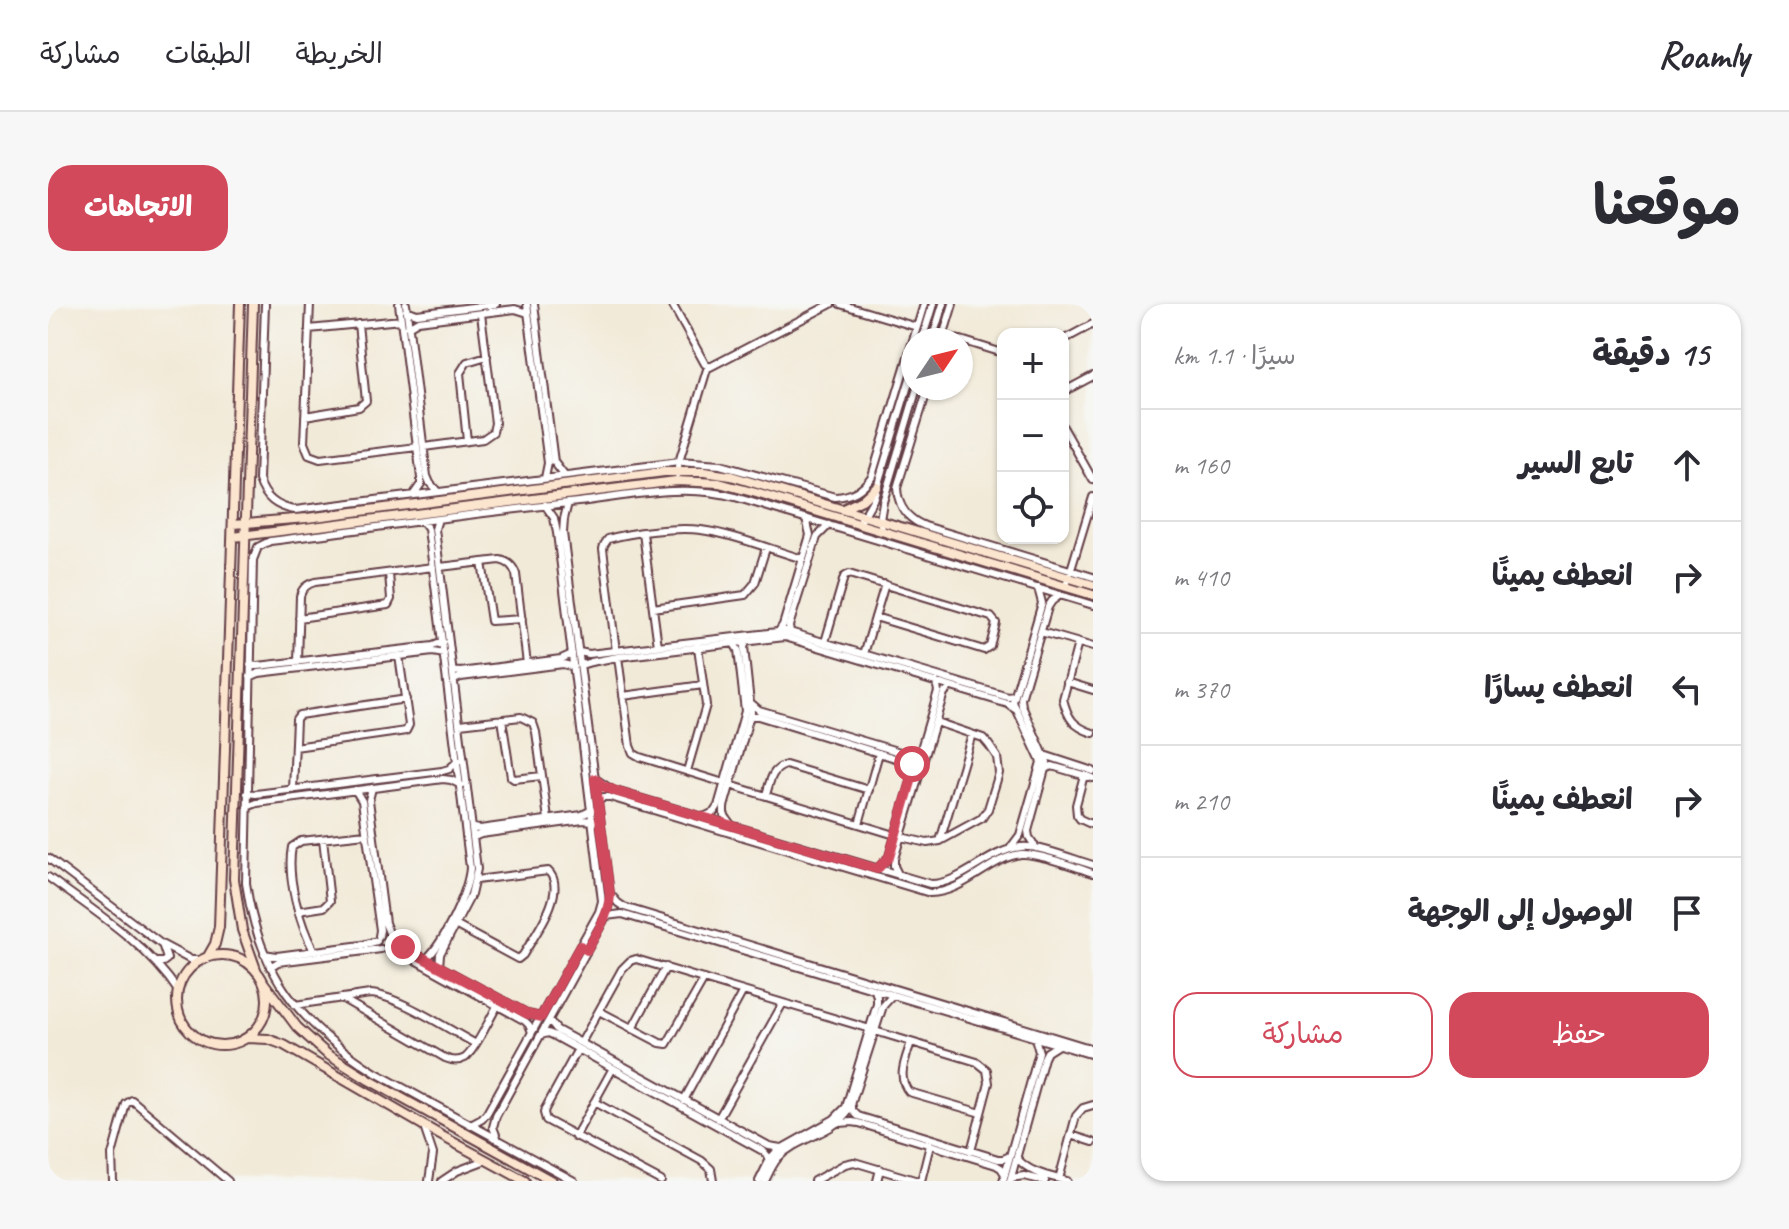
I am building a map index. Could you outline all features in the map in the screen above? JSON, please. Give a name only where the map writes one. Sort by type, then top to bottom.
[{"type":"street","points":[[240,304],[217,935],[204,959],[192,967],[178,991],[180,1016],[186,1027],[206,1042],[218,1045],[236,1043],[256,1030],[265,1013],[267,995],[264,983]]},
{"type":"street","points":[[253,304],[234,879],[242,930],[257,972],[297,1027],[342,1064],[471,1125],[574,1181]]},
{"type":"street","points":[[265,304],[258,470],[262,489],[276,504],[295,510],[545,478],[559,479]]},
{"type":"street","points":[[310,304],[305,450],[320,459],[487,438],[495,427],[481,314]]},
{"type":"street","points":[[399,304],[420,447],[428,479],[437,491]]},
{"type":"street","points":[[406,307],[417,314],[496,304]]},
{"type":"street","points":[[527,304],[548,463],[545,478]]},
{"type":"street","points":[[534,304],[554,462],[559,479]]},
{"type":"street","points":[[672,304],[708,366]]},
{"type":"street","points":[[708,366],[831,304]]},
{"type":"street","points":[[840,304],[917,327],[927,323]]},
{"type":"street","points":[[233,524],[308,523],[720,465],[835,497],[846,496],[856,492],[872,476],[924,304]]},
{"type":"street","points":[[926,328],[933,304]]},
{"type":"street","points":[[936,328],[943,304]]},
{"type":"street","points":[[946,328],[953,304]]},
{"type":"street","points":[[406,307],[420,447],[421,481],[414,494]]},
{"type":"street","points":[[408,327],[418,321],[518,309],[528,313]]},
{"type":"street","points":[[309,329],[401,320]]},
{"type":"street","points":[[305,416],[364,404],[366,398],[358,324]]},
{"type":"street","points":[[1069,337],[1093,324]]},
{"type":"street","points":[[973,344],[997,351]]},
{"type":"street","points":[[467,441],[460,373],[467,362],[487,356]]},
{"type":"street","points":[[678,471],[708,366]]},
{"type":"street","points":[[1069,389],[1093,376]]},
{"type":"street","points":[[862,520],[873,500],[904,400]]},
{"type":"street","points":[[881,525],[883,502],[913,400]]},
{"type":"street","points":[[924,400],[897,488],[900,505],[910,518],[1068,578],[1093,595]]},
{"type":"street","points":[[1069,438],[1093,480]]},
{"type":"street","points":[[880,449],[888,451]]},
{"type":"street","points":[[897,454],[907,457]]},
{"type":"street","points":[[233,537],[559,479],[678,471],[731,476],[843,509],[862,520]]},
{"type":"street","points":[[678,471],[704,481],[881,525],[1093,585]]},
{"type":"street","points":[[843,509],[862,500],[877,486]]},
{"type":"street","points":[[552,1181],[410,1097],[340,1049],[295,1005],[270,967],[250,913],[246,883],[253,560],[258,547],[270,541],[545,505],[698,490],[726,494],[1093,605]]},
{"type":"street","points":[[1068,578],[1093,497]]},
{"type":"street","points":[[873,500],[883,502]]},
{"type":"street","points":[[471,1125],[487,1113],[541,1017],[606,916],[610,895],[577,666],[563,533],[568,503]]},
{"type":"street","points":[[545,505],[555,523],[576,653]]},
{"type":"street","points":[[779,631],[810,535],[806,518]]},
{"type":"street","points":[[426,959],[436,949],[462,899],[470,876],[436,567],[435,527],[438,519]]},
{"type":"street","points":[[422,521],[428,529],[436,567],[453,671],[477,869],[471,895],[440,954],[439,967]]},
{"type":"street","points":[[790,631],[817,537],[829,525]]},
{"type":"street","points":[[803,559],[701,530],[679,529],[608,539],[604,545],[633,753],[927,843],[940,841],[984,816],[999,773],[998,760],[987,742],[936,722]]},
{"type":"street","points":[[643,533],[658,646]]},
{"type":"street","points":[[653,608],[745,595],[755,583],[766,548]]},
{"type":"street","points":[[298,662],[300,596],[307,585],[500,560],[512,566],[516,574],[527,664]]},
{"type":"street","points":[[482,562],[490,619],[495,622],[522,619]]},
{"type":"street","points":[[299,618],[388,605],[391,599],[389,573]]},
{"type":"street","points":[[825,642],[845,576],[851,574],[994,618],[996,623],[990,646],[982,650],[875,617]]},
{"type":"street","points":[[1068,578],[1093,577]]},
{"type":"street","points":[[864,654],[885,584]]},
{"type":"street","points":[[1015,709],[1014,696],[1042,603],[1038,588]]},
{"type":"street","points":[[1036,848],[1028,834],[1047,768],[1046,756],[1021,701],[1049,605],[1060,595]]},
{"type":"street","points":[[598,800],[610,797],[930,893],[946,891],[1009,849],[1020,835],[1041,762],[1010,704],[936,682],[790,631],[658,646],[617,654]]},
{"type":"street","points":[[1041,632],[1093,647]]},
{"type":"street","points":[[454,680],[563,664],[577,666],[594,657],[617,654],[785,637],[864,654],[1008,697],[1014,696]]},
{"type":"street","points":[[704,817],[716,809],[751,716],[744,647],[747,641]]},
{"type":"street","points":[[250,665],[256,667],[433,646],[443,642]]},
{"type":"street","points":[[731,825],[723,811],[746,708],[738,650],[733,642]]},
{"type":"street","points":[[1078,643],[1063,699],[1071,719],[1080,729],[1093,733]]},
{"type":"street","points":[[687,771],[705,708],[698,647]]},
{"type":"street","points":[[453,671],[527,664],[561,659],[576,653],[594,657]]},
{"type":"street","points":[[250,677],[259,673],[399,656],[444,654]]},
{"type":"street","points":[[295,747],[406,731],[409,725],[399,656]]},
{"type":"street","points":[[899,876],[894,862],[898,836],[938,691],[936,682]]},
{"type":"street","points":[[1067,682],[1093,690]]},
{"type":"street","points":[[623,696],[703,685]]},
{"type":"street","points":[[877,869],[887,860],[898,836],[945,691],[951,686]]},
{"type":"street","points":[[293,790],[296,719],[301,713],[406,699]]},
{"type":"street","points":[[751,704],[759,710],[880,747],[910,755],[919,754]]},
{"type":"street","points":[[498,1140],[494,1123],[549,1020],[602,901],[583,708]]},
{"type":"street","points":[[751,716],[757,715],[879,753],[910,763],[915,768]]},
{"type":"street","points":[[460,724],[521,717],[533,723],[548,819]]},
{"type":"street","points":[[502,719],[510,776],[514,779],[542,776]]},
{"type":"street","points":[[940,841],[972,734]]},
{"type":"street","points":[[859,824],[879,753]]},
{"type":"street","points":[[1046,756],[1093,771]]},
{"type":"street","points":[[247,793],[442,771],[458,761]]},
{"type":"street","points":[[766,795],[774,772],[786,765],[869,790]]},
{"type":"street","points":[[1047,768],[1052,766],[1093,778]]},
{"type":"street","points":[[1084,775],[1076,810],[1080,819],[1093,825]]},
{"type":"street","points":[[247,807],[257,803],[447,779],[461,785]]},
{"type":"street","points":[[595,779],[612,790],[923,883],[937,884],[1022,854],[1093,873]]},
{"type":"street","points":[[372,788],[369,800],[385,923],[393,945],[384,950]]},
{"type":"street","points":[[355,790],[362,801],[380,930],[378,945],[384,950]]},
{"type":"street","points":[[473,828],[582,815],[592,810]]},
{"type":"street","points":[[474,837],[583,820],[594,821]]},
{"type":"street","points":[[314,951],[298,911],[291,850],[298,842],[366,834]]},
{"type":"street","points":[[298,911],[324,907],[330,901],[323,839]]},
{"type":"street","points":[[1009,849],[1036,848],[1093,865]]},
{"type":"street","points":[[48,858],[161,944],[191,960],[231,956],[257,972]]},
{"type":"street","points":[[455,925],[518,959],[554,899],[554,878],[548,871],[476,880]]},
{"type":"street","points":[[48,877],[157,962],[178,991]]},
{"type":"street","points":[[220,879],[229,882],[234,879]]},
{"type":"street","points":[[610,895],[624,907],[875,990],[961,1012],[1093,1055]]},
{"type":"street","points":[[606,916],[622,914],[1093,1049]]},
{"type":"street","points":[[264,954],[274,956],[362,945],[383,934],[528,1014],[541,1017]]},
{"type":"street","points":[[157,962],[167,959],[161,944]]},
{"type":"street","points":[[270,967],[278,962],[384,950],[404,954],[527,1023],[532,1033]]},
{"type":"street","points":[[661,1181],[549,1123],[544,1117],[625,964],[636,959],[983,1065],[989,1076],[971,1151]]},
{"type":"street","points":[[632,1029],[666,967]]},
{"type":"street","points":[[599,1011],[662,1045],[669,1043],[704,979]]},
{"type":"street","points":[[875,990],[880,1005]]},
{"type":"street","points":[[684,1100],[743,991]]},
{"type":"street","points":[[295,1005],[370,994],[386,996],[476,1044]]},
{"type":"street","points":[[763,1178],[783,1154],[843,1111],[856,1082],[880,1005],[893,995]]},
{"type":"street","points":[[341,998],[450,1060],[466,1057],[497,1006]]},
{"type":"street","points":[[718,1119],[783,1003]]},
{"type":"street","points":[[549,1020],[555,1032],[613,1068],[763,1151],[770,1159]]},
{"type":"street","points":[[541,1035],[555,1032]]},
{"type":"street","points":[[247,1038],[277,1041],[525,1181]]},
{"type":"street","points":[[1008,1178],[1040,1060],[1035,1038]]},
{"type":"street","points":[[911,1042],[902,1074],[904,1087],[909,1092],[981,1113]]},
{"type":"street","points":[[1040,1060],[1058,1045]]},
{"type":"street","points":[[579,1046],[769,1146],[781,1148]]},
{"type":"street","points":[[337,1076],[342,1064]]},
{"type":"street","points":[[575,1137],[613,1068]]},
{"type":"street","points":[[856,1082],[852,1106],[854,1114],[971,1151],[997,1162],[1008,1178]]},
{"type":"street","points":[[113,1181],[112,1155],[126,1104],[132,1100],[228,1181]]},
{"type":"street","points":[[594,1102],[707,1164],[713,1181]]},
{"type":"street","points":[[763,1178],[770,1159],[781,1148],[844,1122],[859,1123],[997,1162],[1013,1157],[1027,1168],[1063,1180],[1071,1135],[1079,1112],[1093,1105]]},
{"type":"street","points":[[836,1124],[852,1106]]},
{"type":"street","points":[[424,1126],[433,1154],[429,1181]]},
{"type":"street","points":[[1071,1135],[1093,1142]]},
{"type":"street","points":[[814,1181],[850,1163],[858,1163],[919,1181],[930,1145]]},
{"type":"street","points":[[442,1181],[457,1171],[486,1160]]},
{"type":"street","points":[[877,1181],[880,1169]]},
{"type":"street","points":[[1008,1178],[1024,1176],[1045,1181]]},
{"type":"route","points":[[403,947],[528,1014],[541,1017],[580,946],[587,950],[606,916],[610,902],[595,779],[618,792],[877,869],[889,857],[915,768],[912,764]]}]
